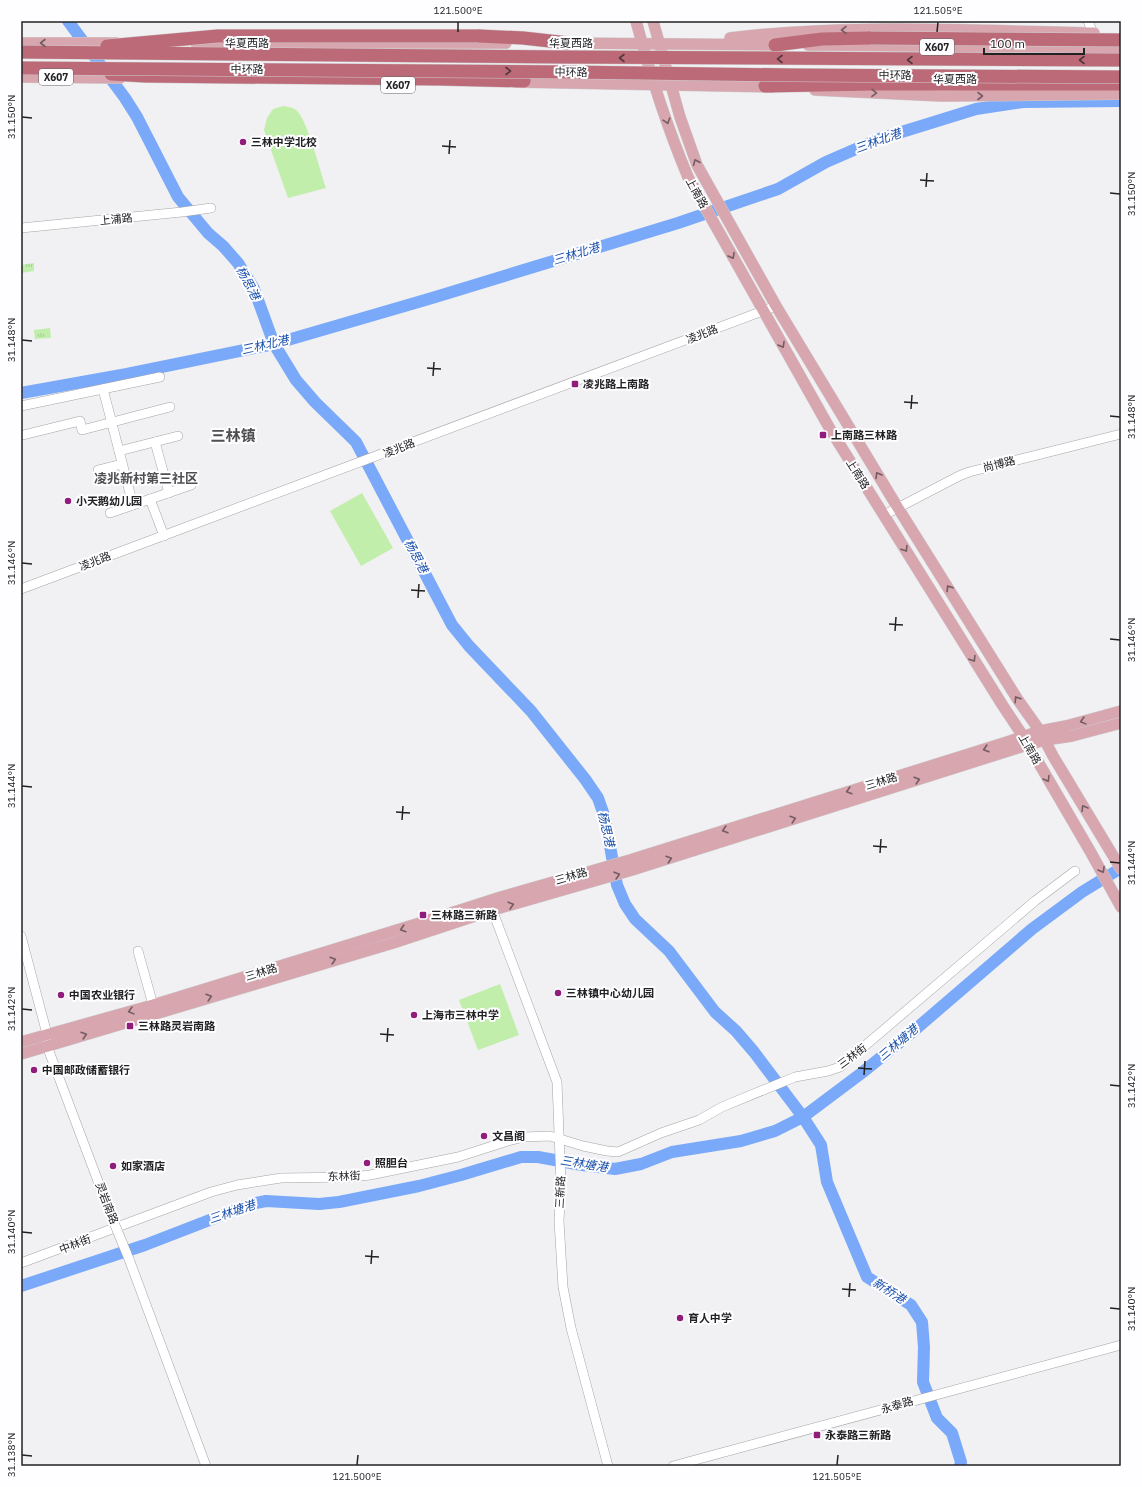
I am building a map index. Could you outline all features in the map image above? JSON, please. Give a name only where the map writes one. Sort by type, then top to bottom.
[{"type":"highway","points":[[61,48],[218,36],[478,36],[523,38],[568,43]]},
{"type":"highway","points":[[775,45],[822,40],[870,38],[1121,40]]},
{"type":"highway","name":"中环路","points":[[21,52],[61,48],[562,58],[1121,60]]},
{"type":"highway","points":[[21,68],[145,76],[524,81]]},
{"type":"highway","name":"中环路","points":[[21,68],[1115,78]]},
{"type":"highway","points":[[765,86],[872,84],[1121,84]]},
{"type":"main road","name":"上南路","points":[[636,21],[655,84],[682,164],[688,177],[762,311],[830,429],[1025,741],[1090,850],[1121,907]]},
{"type":"main road","name":"上南路","points":[[653,21],[680,117],[697,165],[714,197],[776,306],[898,508],[1018,700],[1042,735],[1121,869]]},
{"type":"main road","points":[[689,44],[773,33],[841,30],[1121,34]]},
{"type":"main road","name":"华夏西路","points":[[21,43],[61,48],[103,43],[658,43],[1121,48]]},
{"type":"main road","name":"华夏西路","points":[[21,77],[91,77],[402,85],[524,81],[670,84],[765,86],[853,93],[941,96],[1121,94]]},
{"type":"main road","name":"华夏西路","points":[[670,84],[740,77],[1115,78],[1121,80]]},
{"type":"main road","name":"三林路","points":[[21,1054],[393,943],[491,906],[501,897],[631,865],[1025,741],[1066,726],[1121,711]]},
{"type":"main road","name":"三林路","points":[[1042,735],[1072,736],[1121,723]]},
{"type":"main road","name":"三林路","points":[[21,1042],[491,906]]},
{"type":"street","points":[[1088,21],[1098,48],[1115,78]]},
{"type":"street","name":"上浦路","points":[[21,228],[211,208]]},
{"type":"street","name":"凌兆路","points":[[21,589],[776,306]]},
{"type":"street","points":[[21,406],[160,377]]},
{"type":"street","points":[[103,389],[133,505]]},
{"type":"street","points":[[23,435],[80,422],[82,430],[170,407]]},
{"type":"street","name":"尚博路","points":[[884,515],[969,472],[1121,434]]},
{"type":"street","points":[[119,451],[178,436]]},
{"type":"street","points":[[155,442],[168,493]]},
{"type":"street","points":[[98,470],[122,464]]},
{"type":"street","points":[[110,513],[191,485]]},
{"type":"street","points":[[150,499],[164,536]]},
{"type":"street","name":"三林街","points":[[560,1142],[596,1150],[613,1152],[621,1151],[661,1133],[699,1120],[722,1107],[769,1089],[795,1077],[834,1069],[846,1062],[1035,901],[1075,871]]},
{"type":"street","name":"三新路","points":[[491,906],[557,1082],[561,1178],[559,1221],[561,1266],[566,1307],[608,1466]]},
{"type":"street","name":"灵岩南路","points":[[21,936],[47,1034],[47,1046],[206,1466]]},
{"type":"street","points":[[138,951],[153,1005]]},
{"type":"street","name":"东林街","points":[[129,1223],[211,1192],[260,1180],[281,1178],[336,1178],[370,1175],[458,1157],[515,1139],[550,1136],[560,1142]]},
{"type":"street","name":"中林街","points":[[21,1263],[129,1223]]},
{"type":"street","name":"永泰路","points":[[673,1466],[1121,1345]]},
{"type":"green space","points":[[283,106],[291,107],[297,111],[301,117],[309,136],[326,188],[288,198],[264,130],[267,118],[273,109]]},
{"type":"green space","points":[[34,263],[34,271],[21,273],[21,265]]},
{"type":"green space","points":[[50,328],[51,338],[35,339],[34,330]]},
{"type":"green space","points":[[362,493],[393,548],[361,566],[330,511]]},
{"type":"green space","points":[[500,984],[519,1035],[478,1050],[459,1000]]},
{"type":"waterway","name":"杨思港","points":[[68,21],[125,98],[137,117],[178,197],[208,233],[223,246],[238,263],[254,289],[274,344],[296,380],[315,402],[356,442],[452,625],[469,646],[531,711],[585,779],[598,798],[605,818],[617,885],[625,904],[635,919],[669,951],[715,1012],[736,1031],[754,1052],[803,1117],[821,1145],[827,1182],[867,1277],[911,1305],[922,1322],[924,1347],[923,1382],[937,1418],[952,1433],[961,1462],[960,1466]]},
{"type":"waterway","name":"三林北港","points":[[21,393],[127,374],[274,344],[432,298],[678,223],[778,189],[826,162],[879,139],[976,109],[1023,102],[1121,101]]},
{"type":"waterway","name":"三林塘港","points":[[21,1286],[145,1245],[251,1204],[266,1201],[319,1204],[339,1202],[419,1186],[521,1157],[538,1157],[615,1169],[641,1164],[672,1152],[741,1141],[775,1131],[803,1117],[863,1072],[917,1028],[1032,929],[1082,892],[1121,868]]},
{"type":"place","name":"三林中学北校","points":[[243,142]]},
{"type":"place","name":"凌兆路上南路","points":[[575,384]]},
{"type":"place","name":"上南路三林路","points":[[823,435]]},
{"type":"place","name":"小天鹅幼儿园","points":[[68,501]]},
{"type":"place","name":"三林路三新路","points":[[423,915]]},
{"type":"place","name":"三林镇中心幼儿园","points":[[558,993]]},
{"type":"place","name":"中国农业银行","points":[[61,995]]},
{"type":"place","name":"上海市三林中学","points":[[414,1015]]},
{"type":"place","name":"三林路灵岩南路","points":[[130,1026]]},
{"type":"place","name":"中国邮政储蓄银行","points":[[34,1070]]},
{"type":"place","name":"文昌阁","points":[[484,1136]]},
{"type":"place","name":"照胆台","points":[[367,1163]]},
{"type":"place","name":"如家酒店","points":[[113,1166]]},
{"type":"place","name":"育人中学","points":[[680,1318]]},
{"type":"place","name":"永泰路三新路","points":[[817,1435]]},
{"type":"district","name":"三林镇","points":[[233,436]]},
{"type":"district","name":"凌兆新村第三社区","points":[[146,478]]},
{"type":"water label","name":"新桥港","points":[[889,1291]]}]
